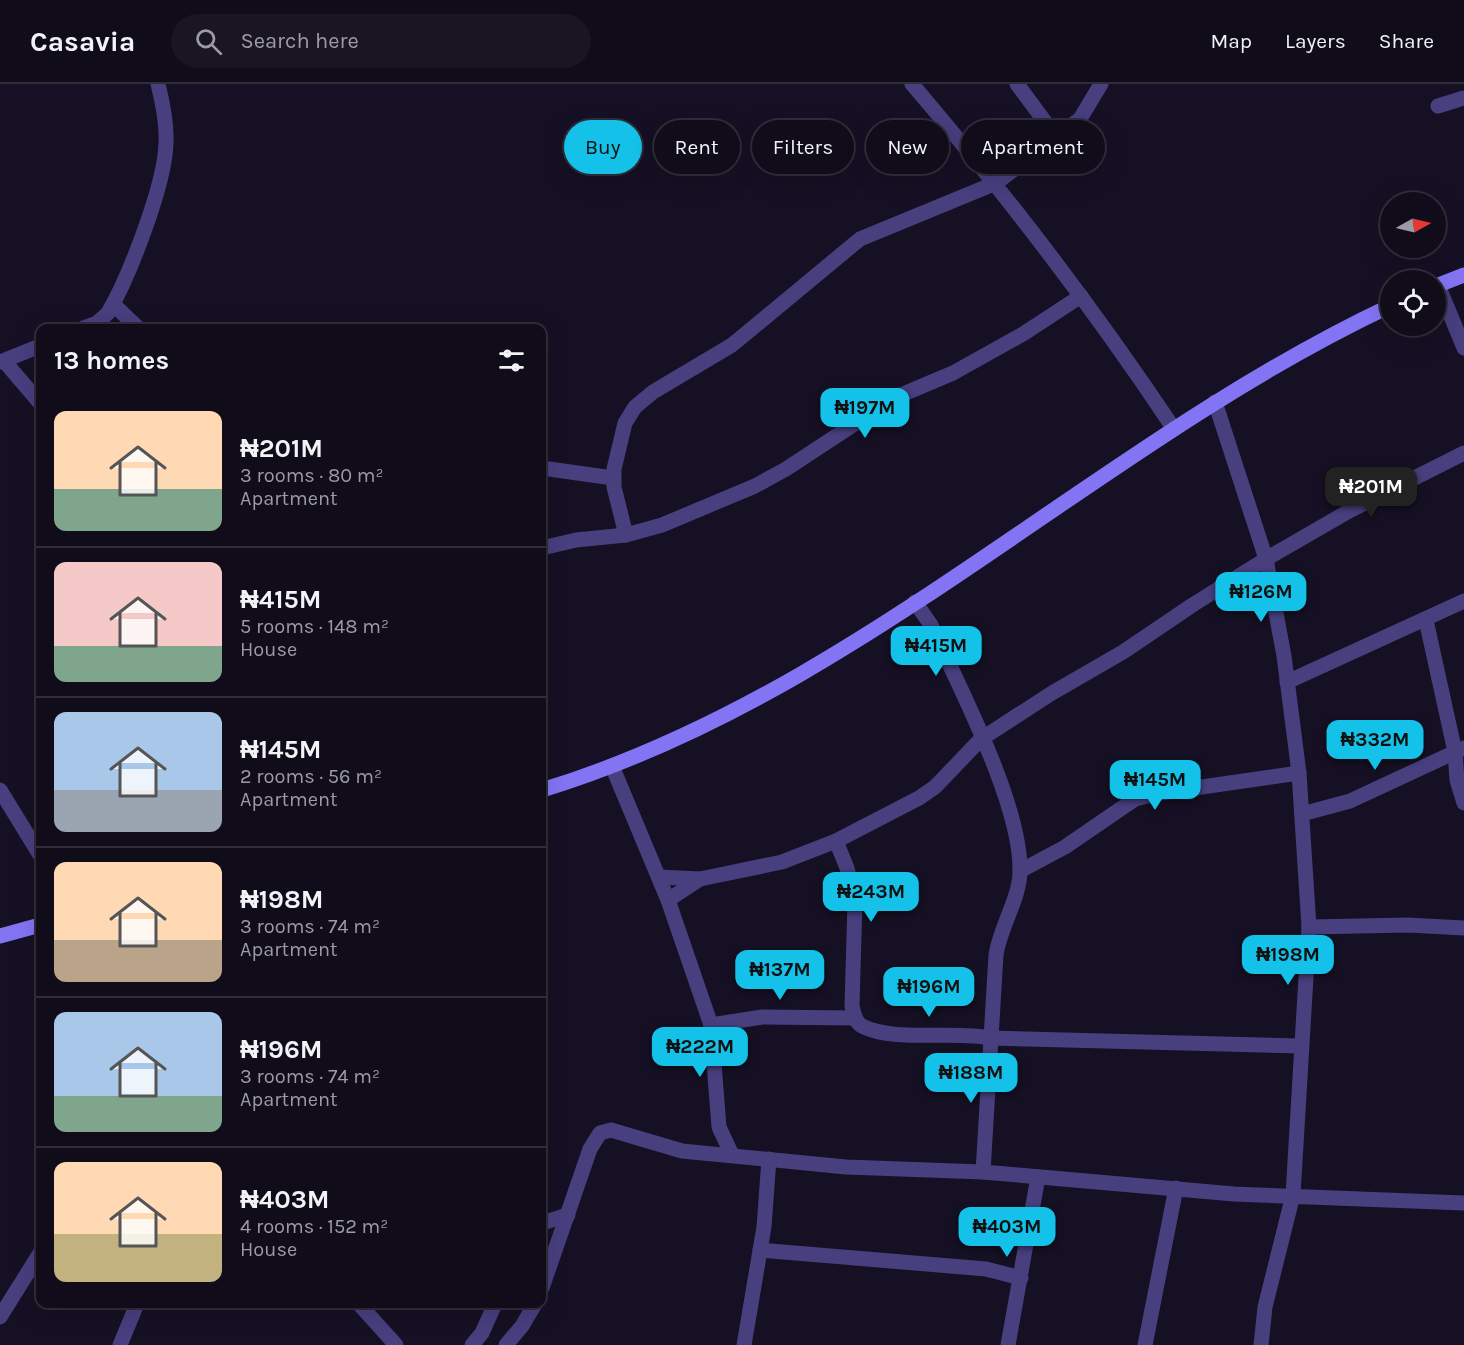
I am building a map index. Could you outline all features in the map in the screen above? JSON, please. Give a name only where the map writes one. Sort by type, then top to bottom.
[{"type":"street","points":[[92,324],[97,322],[113,304],[147,221],[166,146],[166,119],[158,84]]},
{"type":"street","points":[[912,84],[996,183],[1114,339],[1174,429]]},
{"type":"street","points":[[1017,84],[1044,120]]},
{"type":"street","points":[[1079,120],[1101,84]]},
{"type":"street","points":[[1438,106],[1464,98]]},
{"type":"street","points":[[626,535],[613,478],[625,423],[635,407],[653,392],[732,345],[860,239],[996,183],[1008,174]]},
{"type":"street","points":[[1446,282],[1464,275]]},
{"type":"street","points":[[546,547],[576,540],[626,535],[662,525],[754,486],[796,463],[894,398],[963,368],[1023,334],[1081,296]]},
{"type":"street","points":[[113,304],[134,324]]},
{"type":"street","points":[[1446,307],[1464,348]]},
{"type":"street","points":[[546,789],[612,766],[684,737],[823,660],[1024,532],[1215,402],[1351,324],[1380,311]]},
{"type":"street","points":[[36,348],[2,361],[36,399]]},
{"type":"street","points":[[1215,402],[1266,559],[1287,682],[1299,773],[1309,927],[1300,1046],[1293,1195],[1265,1307],[1261,1345]]},
{"type":"street","points":[[659,877],[700,879],[783,862],[836,841],[919,798],[935,787],[981,739],[1052,693],[1123,652],[1266,559],[1349,511],[1464,453]]},
{"type":"street","points":[[546,469],[613,478]]},
{"type":"street","points":[[1287,682],[1464,601]]},
{"type":"street","points":[[915,602],[931,625],[1006,800],[1020,871],[1018,889],[999,935],[983,1172]]},
{"type":"street","points":[[1426,620],[1460,750],[1457,780],[1464,803]]},
{"type":"street","points":[[1302,814],[1350,801],[1460,750]]},
{"type":"street","points":[[612,766],[668,900],[711,1025],[718,1127],[732,1155]]},
{"type":"street","points":[[1020,871],[1065,847],[1135,799],[1160,793],[1299,773]]},
{"type":"street","points":[[0,790],[36,848]]},
{"type":"street","points":[[836,841],[847,868],[855,901],[854,1017],[861,1025],[883,1031],[923,1035],[972,1034],[991,1038],[1300,1046]]},
{"type":"street","points":[[668,900],[700,879]]},
{"type":"street","points":[[1309,927],[1408,925],[1464,928]]},
{"type":"street","points":[[0,936],[36,926]]},
{"type":"street","points":[[711,1025],[762,1017],[854,1017]]},
{"type":"street","points":[[706,1153],[718,1127]]},
{"type":"street","points":[[546,1277],[590,1149],[600,1133],[611,1130],[682,1151],[846,1167],[983,1172],[1234,1194],[1464,1203]]},
{"type":"street","points":[[744,1345],[760,1250],[769,1159]]},
{"type":"street","points":[[1008,1345],[1038,1177]]},
{"type":"street","points":[[1145,1345],[1176,1188]]},
{"type":"street","points":[[546,1222],[568,1215]]},
{"type":"street","points":[[760,1250],[986,1269],[1021,1278]]},
{"type":"street","points":[[0,1317],[36,1259]]},
{"type":"street","points":[[120,1345],[135,1308]]},
{"type":"street","points":[[363,1308],[396,1345]]},
{"type":"street","points":[[472,1345],[482,1333],[493,1308]]},
{"type":"street","points":[[506,1345],[522,1326],[533,1308]]}]
